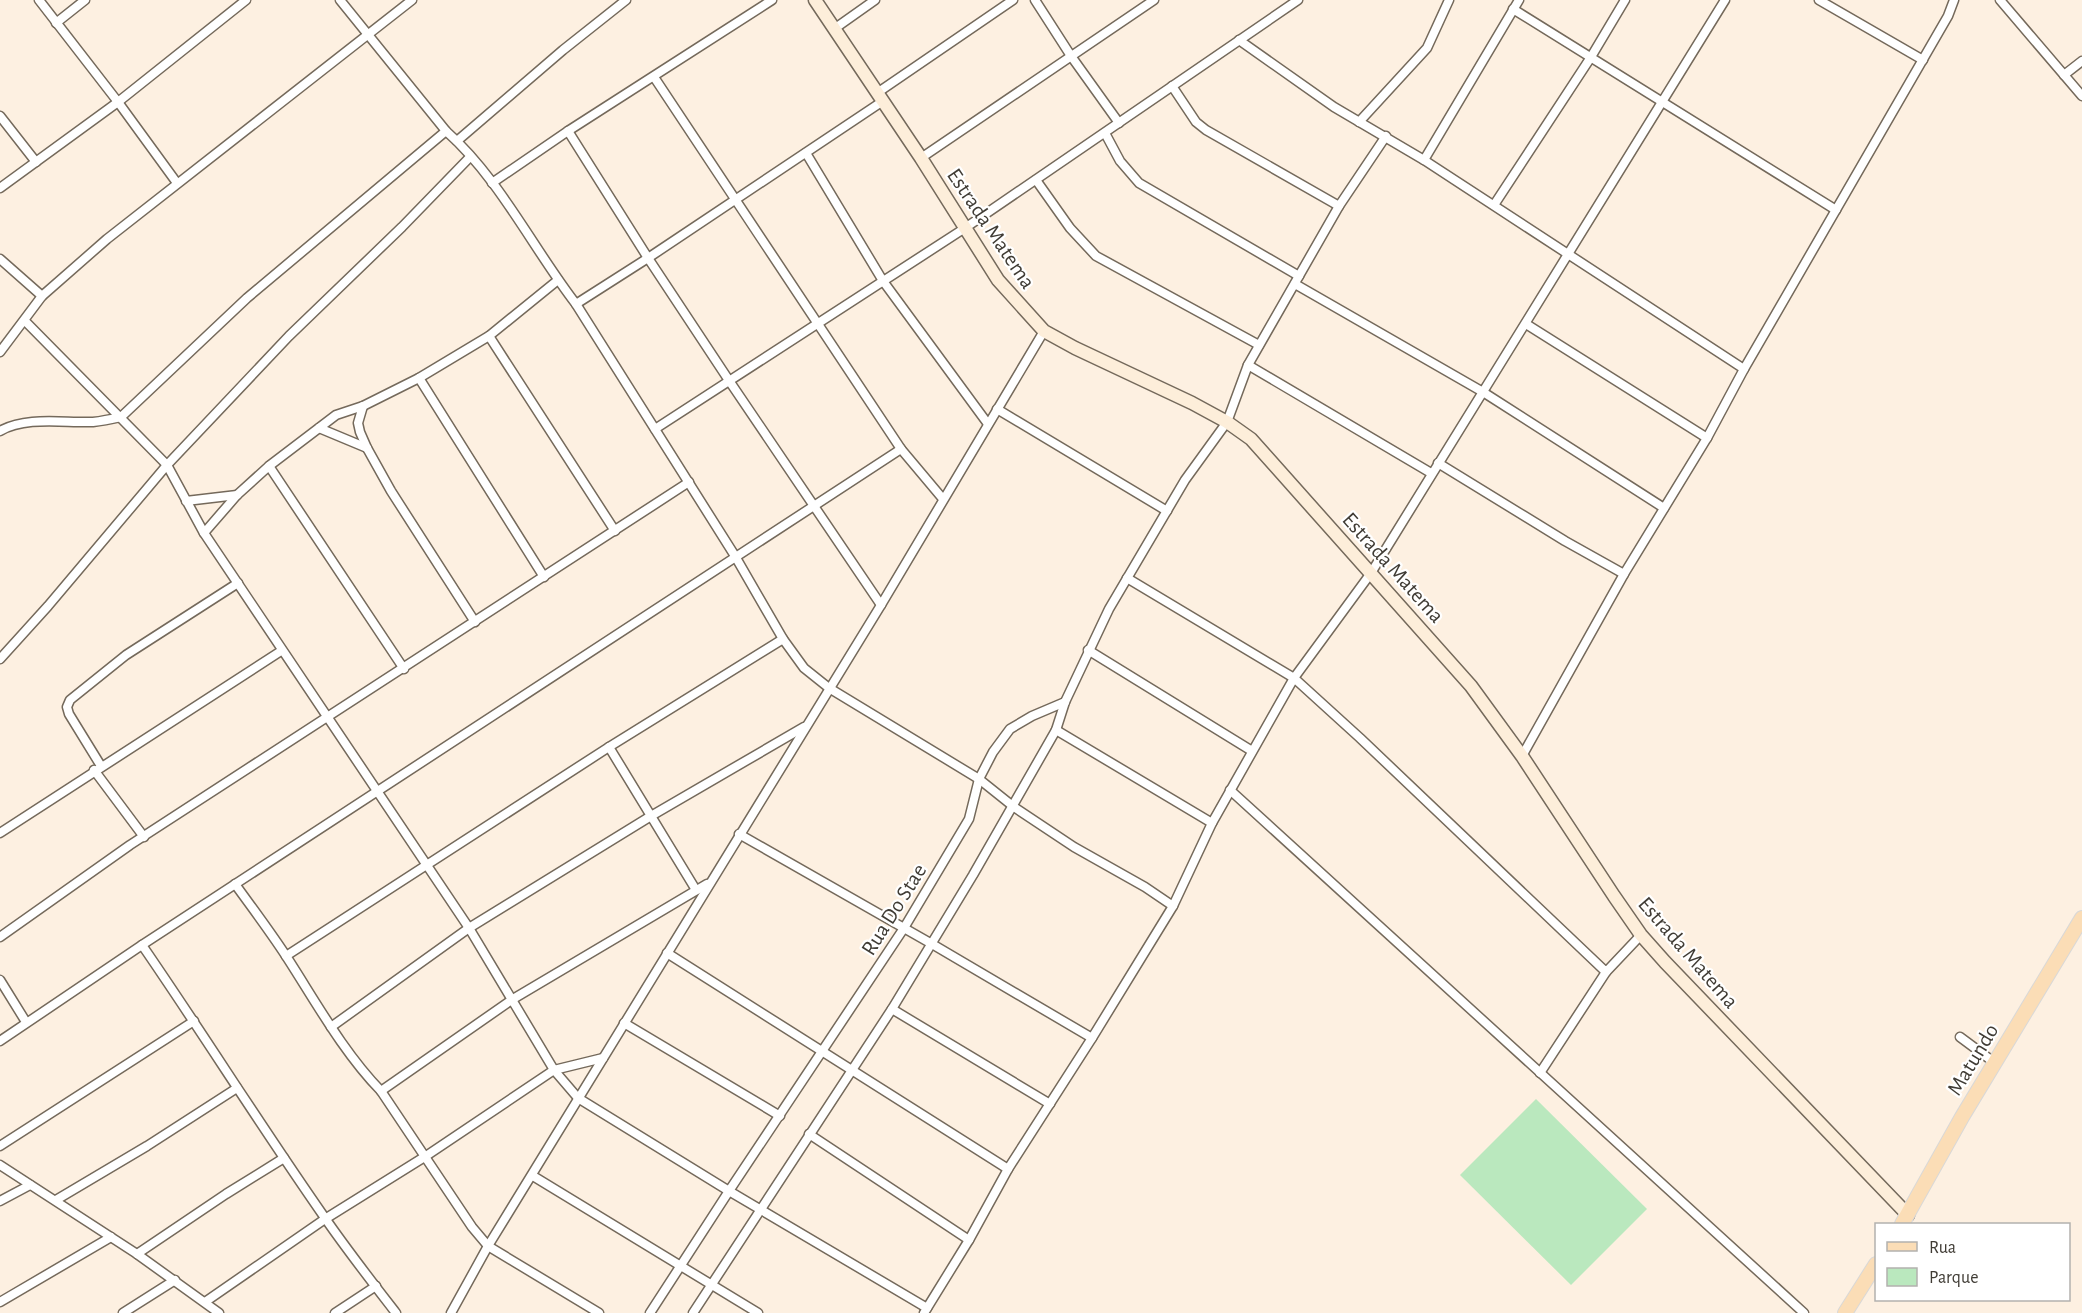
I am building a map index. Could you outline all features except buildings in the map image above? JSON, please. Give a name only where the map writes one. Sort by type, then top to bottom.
[{"type":"main road","name":"Matundo","points":[[1905,1220],[1962,1117],[2082,918]]},
{"type":"main road","points":[[1845,1313],[1875,1266]]},
{"type":"street","points":[[39,0],[177,183]]},
{"type":"street","points":[[57,23],[85,0]]},
{"type":"street","points":[[0,188],[118,102],[246,0]]},
{"type":"street","points":[[339,0],[446,131],[492,183],[576,304],[735,556],[783,639],[804,668],[829,688],[979,779],[1014,807],[1074,847],[1145,887],[1173,906]]},
{"type":"street","points":[[0,352],[42,296],[107,239],[412,0]]},
{"type":"street","points":[[457,141],[626,0]]},
{"type":"street","points":[[492,183],[568,131],[772,0]]},
{"type":"street","name":"Estrada Matema","points":[[815,0],[921,158],[998,280],[1044,331],[1227,422],[1251,439],[1471,686],[1522,756],[1641,935],[1905,1220]]},
{"type":"street","points":[[834,29],[875,0]]},
{"type":"street","points":[[576,304],[806,153],[1013,0]]},
{"type":"street","points":[[1035,0],[1071,56],[1119,123]]},
{"type":"street","points":[[921,158],[1154,0]]},
{"type":"street","points":[[655,429],[965,228],[1298,0]]},
{"type":"street","points":[[1359,122],[1427,48],[1449,0]]},
{"type":"street","points":[[1424,160],[1518,0]]},
{"type":"street","points":[[1494,205],[1591,57],[1625,0]]},
{"type":"street","points":[[25,321],[167,465],[204,533],[469,928],[554,1070],[578,1098],[926,1311],[1008,1169],[1173,906],[1212,823],[1294,678],[1371,573],[1725,0]]},
{"type":"street","points":[[1819,0],[1923,60]]},
{"type":"street","points":[[1522,756],[1624,574],[1707,438],[1744,369],[1923,60],[1948,16],[1954,0]]},
{"type":"street","points":[[2000,0],[2082,96]]},
{"type":"street","points":[[1513,9],[1836,210]]},
{"type":"street","points":[[1239,40],[1359,122],[1424,160],[1744,369]]},
{"type":"street","points":[[2064,75],[2082,61]]},
{"type":"street","points":[[654,77],[901,449],[943,499]]},
{"type":"street","points":[[1173,86],[1196,122],[1206,130],[1339,206]]},
{"type":"street","points":[[0,116],[36,162]]},
{"type":"street","points":[[0,432],[9,426],[24,423],[96,422],[121,417],[247,298],[446,131]]},
{"type":"street","points":[[568,131],[730,382],[881,604]]},
{"type":"street","points":[[1105,133],[1120,161],[1139,183],[1483,392],[1664,508]]},
{"type":"street","points":[[693,1313],[892,1009],[1014,807],[1056,730],[1065,702],[1088,650],[1127,578],[1185,480],[1227,422],[1248,365],[1259,345],[1339,206],[1386,136]]},
{"type":"street","points":[[806,153],[883,281],[988,424]]},
{"type":"street","points":[[0,659],[48,606],[167,465],[289,336],[402,227],[470,157]]},
{"type":"street","points":[[1036,180],[1070,228],[1096,256],[1259,345]]},
{"type":"street","points":[[0,259],[42,296]]},
{"type":"street","points":[[204,533],[237,495],[269,466],[336,415],[363,406],[418,378],[489,336],[558,280]]},
{"type":"street","points":[[1526,324],[1707,438]]},
{"type":"street","points":[[451,1313],[488,1246],[533,1176],[578,1098],[881,604],[1044,331]]},
{"type":"street","points":[[489,336],[615,531]]},
{"type":"street","points":[[1248,365],[1431,473]]},
{"type":"street","points":[[418,378],[544,577]]},
{"type":"street","points":[[363,406],[358,423],[367,448],[391,491],[475,622]]},
{"type":"street","points":[[997,409],[1167,511]]},
{"type":"street","points":[[319,428],[367,448]]},
{"type":"street","points":[[0,1041],[141,945],[901,449]]},
{"type":"street","points":[[1438,463],[1565,541],[1624,574]]},
{"type":"street","points":[[269,466],[404,669]]},
{"type":"street","points":[[0,936],[144,837],[689,482]]},
{"type":"street","points":[[186,501],[237,495]]},
{"type":"street","points":[[1127,578],[1294,678],[1606,972]]},
{"type":"street","points":[[144,837],[98,768],[67,707],[70,700],[126,655],[238,583]]},
{"type":"street","points":[[286,956],[609,747],[783,639]]},
{"type":"street","points":[[1088,650],[1252,751]]},
{"type":"street","points":[[0,832],[281,651]]},
{"type":"street","name":"Rua Do Stae","points":[[650,1313],[904,928],[969,819],[979,779],[993,752],[1010,729],[1032,716],[1065,702]]},
{"type":"street","points":[[331,1027],[469,928],[651,816],[806,725]]},
{"type":"street","points":[[1056,730],[1212,823]]},
{"type":"street","points":[[609,747],[696,890]]},
{"type":"street","points":[[1230,790],[1804,1313]]},
{"type":"street","points":[[739,834],[1092,1038]]},
{"type":"street","points":[[381,1091],[513,999],[710,882]]},
{"type":"street","points":[[235,884],[286,956],[331,1027],[369,1080],[381,1091],[472,1227],[488,1246],[599,1313]]},
{"type":"street","points":[[1540,1073],[1606,972],[1641,935]]},
{"type":"street","points":[[141,945],[195,1021],[237,1088],[325,1218],[396,1313]]},
{"type":"street","points":[[667,953],[1008,1169]]},
{"type":"street","points":[[0,980],[26,1022]]},
{"type":"street","points":[[892,1009],[1050,1104]]},
{"type":"street","points":[[0,1146],[195,1021]]},
{"type":"street","points":[[624,1023],[780,1116]]},
{"type":"street","points":[[1960,1037],[1995,1064]]},
{"type":"street","points":[[205,1302],[325,1218],[426,1156],[554,1070],[603,1058]]},
{"type":"street","points":[[56,1200],[147,1146],[237,1088]]},
{"type":"street","points":[[809,1134],[969,1239]]},
{"type":"street","points":[[137,1254],[284,1158]]},
{"type":"street","points":[[0,1165],[137,1254],[216,1312]]},
{"type":"street","points":[[533,1176],[758,1313]]},
{"type":"street","points":[[0,1201],[30,1185]]},
{"type":"street","points":[[0,1302],[111,1237]]},
{"type":"street","points":[[123,1313],[175,1280]]},
{"type":"street","points":[[335,1313],[376,1286]]},
{"type":"green space","points":[[1536,1099],[1647,1209],[1571,1285],[1460,1175]]}]
